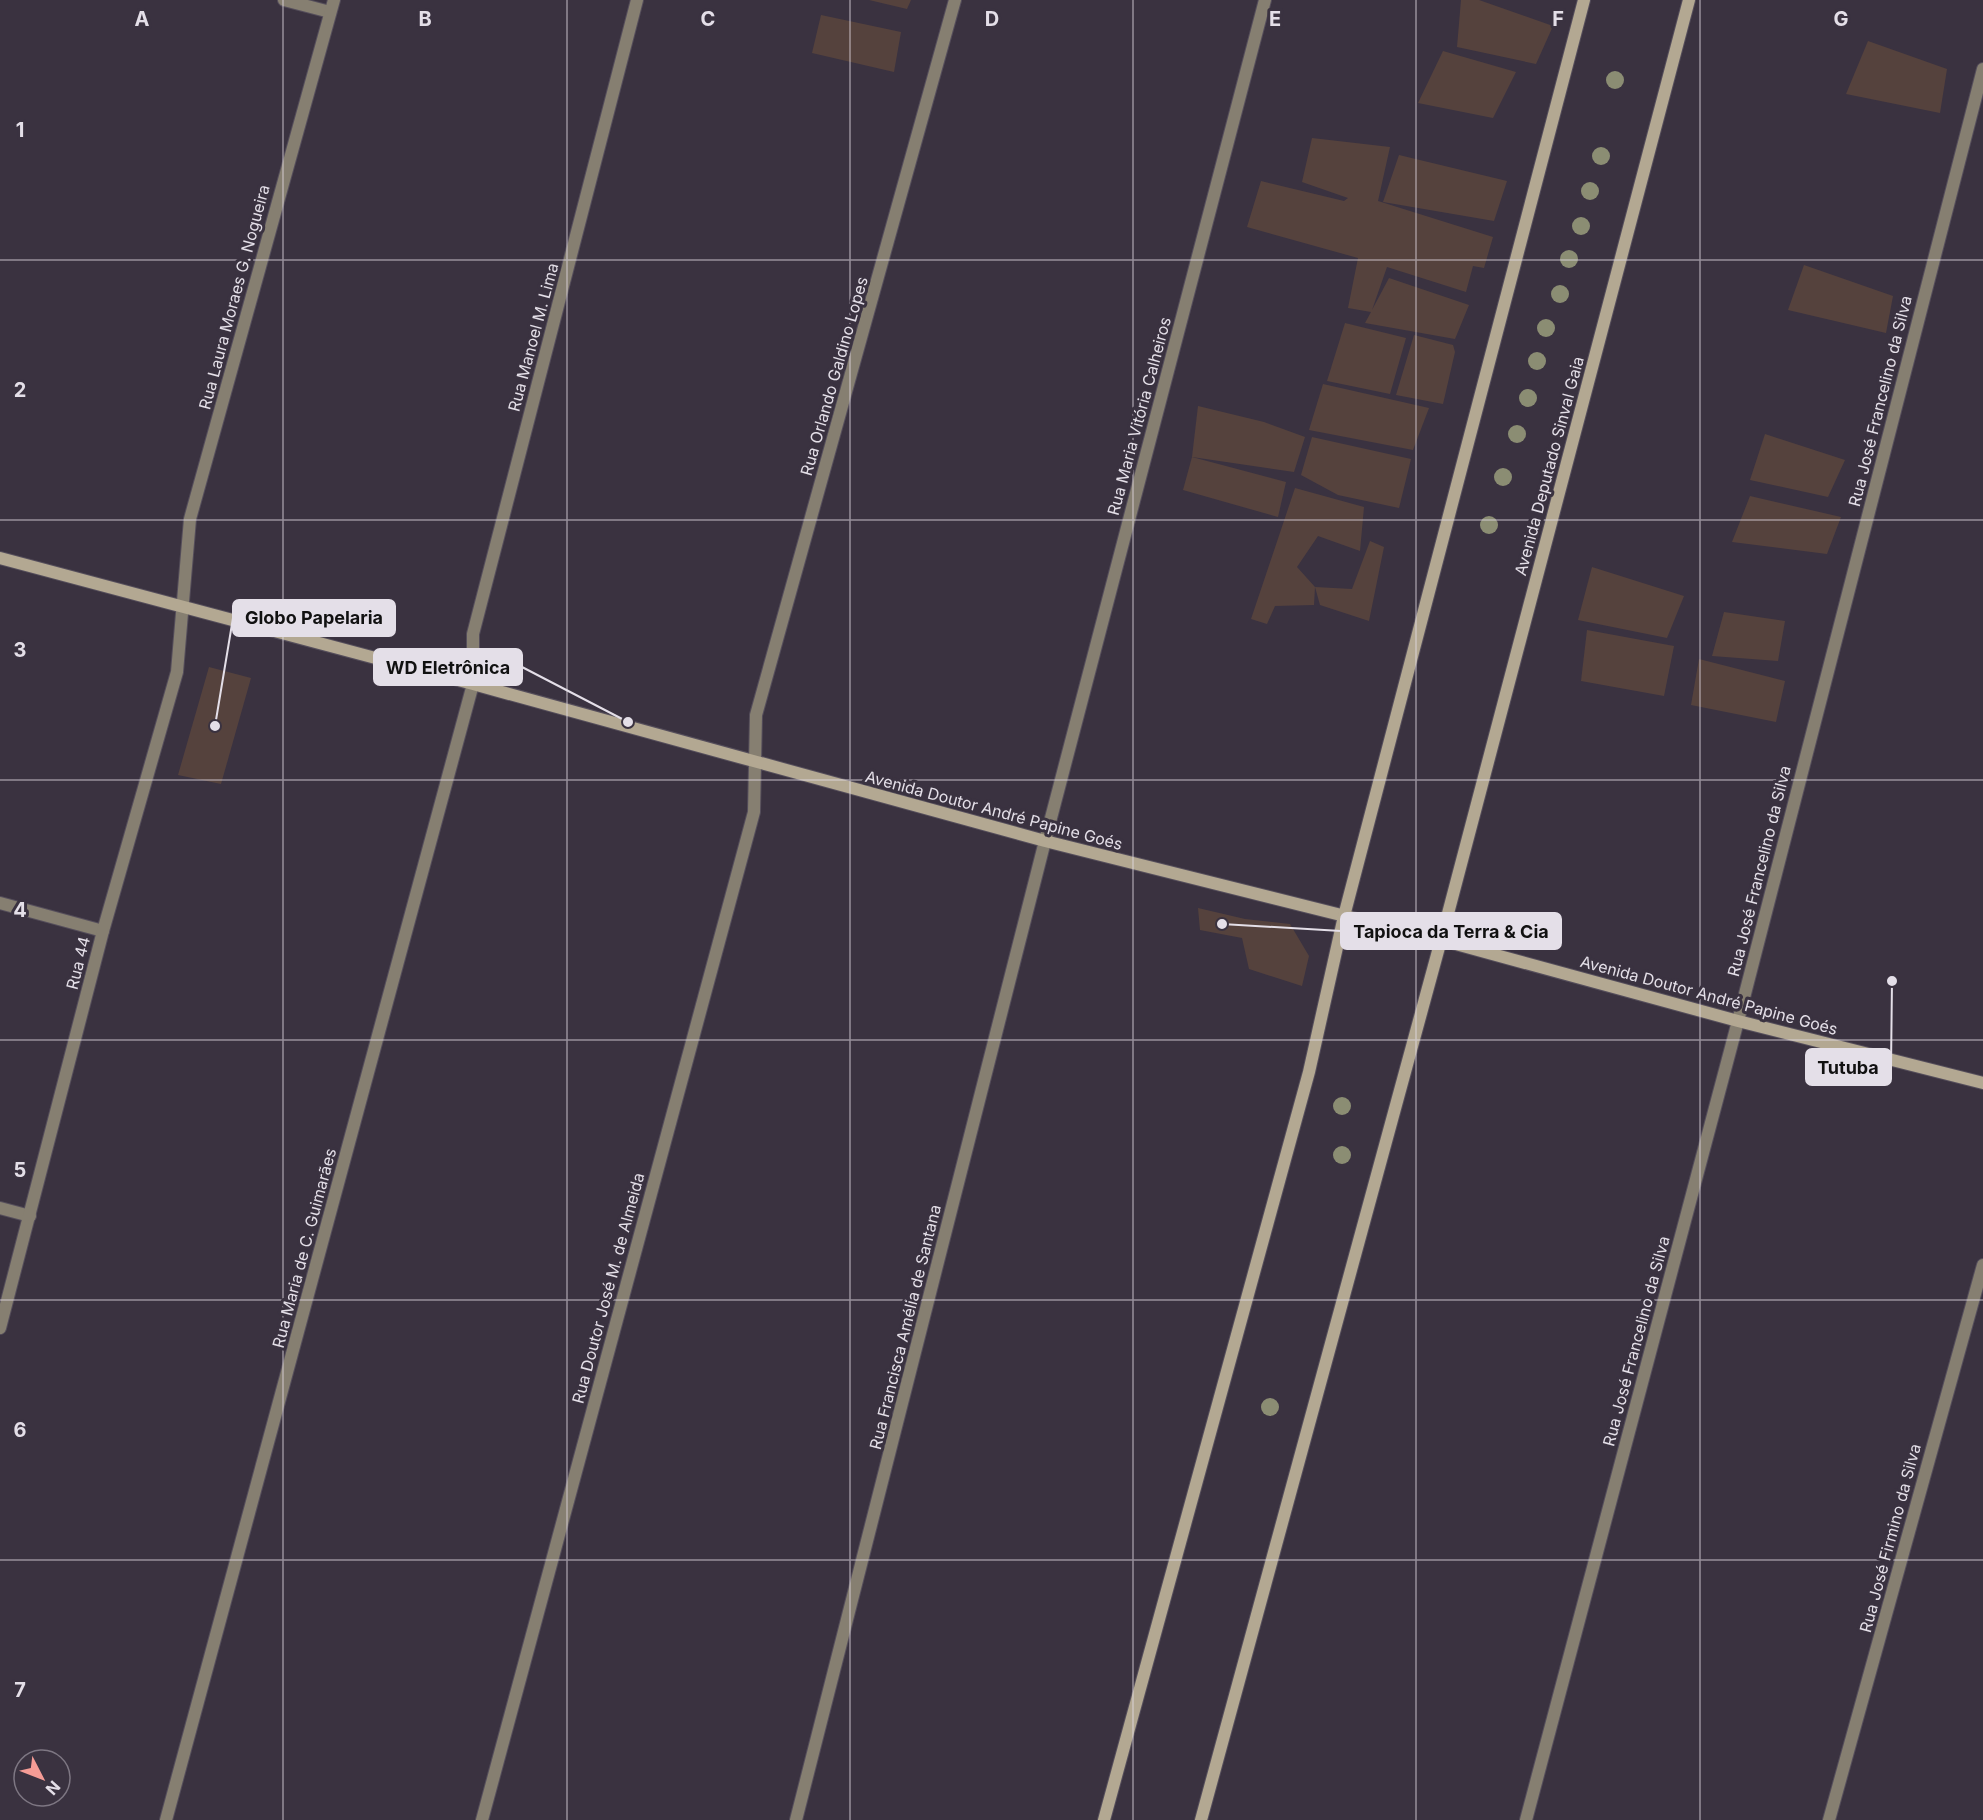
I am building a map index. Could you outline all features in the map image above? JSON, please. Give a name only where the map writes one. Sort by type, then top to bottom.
[{"type":"street","points":[[284,0],[332,6]]},
{"type":"street","name":"Rua Manoel M. Lima","points":[[473,684],[473,634],[637,0]]},
{"type":"street","name":"Rua Orlando Galdino Lopes","points":[[756,763],[756,715],[956,0]]},
{"type":"street","name":"Rua Maria Vitória Calheiros","points":[[1046,841],[1265,0]]},
{"type":"street","points":[[1104,1820],[1309,1072],[1344,916],[1584,0]]},
{"type":"street","name":"Avenida Deputado Sinval Gaia","points":[[1201,1820],[1441,940],[1689,0]]},
{"type":"street","name":"Rua Laura Moraes G. Nogueira","points":[[183,606],[190,519],[332,6]]},
{"type":"street","name":"Rua José Francelino da Silva","points":[[1526,1820],[1737,1021],[1983,69]]},
{"type":"street","name":"Avenida Doutor André Papine Goés","points":[[0,558],[473,684],[1046,841],[1441,940],[1737,1021],[1983,1083]]},
{"type":"street","name":"Rua 44","points":[[0,1328],[103,931],[177,672],[183,606]]},
{"type":"street","name":"Rua Maria de C. Guimarães","points":[[166,1820],[473,684]]},
{"type":"street","name":"Rua Doutor José M. de Almeida","points":[[482,1820],[754,812],[756,763]]},
{"type":"street","name":"Rua Francisca Amélia de Santana","points":[[796,1820],[1046,841]]},
{"type":"street","points":[[0,903],[103,931]]},
{"type":"street","points":[[0,1209],[30,1216]]},
{"type":"street","name":"Rua José Firmino da Silva","points":[[1829,1820],[1983,1265]]},
{"type":"building","points":[[869,0],[911,0],[907,9]]},
{"type":"building","points":[[1461,0],[1479,0],[1553,26],[1536,64],[1457,47]]},
{"type":"building","points":[[821,15],[901,32],[894,72],[812,53]]},
{"type":"building","points":[[1868,41],[1947,69],[1940,113],[1846,94]]},
{"type":"building","points":[[1443,51],[1516,72],[1493,118],[1418,103]]},
{"type":"building","points":[[1312,138],[1390,147],[1378,201],[1493,237],[1484,268],[1473,266],[1466,292],[1387,267],[1372,310],[1389,278],[1469,305],[1455,339],[1365,323],[1371,312],[1348,308],[1358,258],[1247,227],[1261,181],[1344,201],[1348,198],[1302,182]]},
{"type":"building","points":[[1399,155],[1507,181],[1494,221],[1383,202]]},
{"type":"building","points":[[1804,265],[1893,296],[1886,333],[1788,310]]},
{"type":"building","points":[[1345,323],[1406,338],[1390,394],[1327,381]]},
{"type":"building","points":[[1414,335],[1453,345],[1455,352],[1443,404],[1396,395]]},
{"type":"building","points":[[1323,384],[1429,408],[1413,450],[1309,430]]},
{"type":"building","points":[[1198,406],[1264,422],[1305,437],[1294,472],[1192,457]]},
{"type":"building","points":[[1765,434],[1845,460],[1828,497],[1750,480]]},
{"type":"building","points":[[1312,437],[1411,459],[1399,508],[1338,495],[1301,475]]},
{"type":"building","points":[[1192,457],[1286,482],[1278,517],[1183,490]]},
{"type":"building","points":[[1295,488],[1364,507],[1360,551],[1318,536],[1297,567],[1315,587],[1314,605],[1275,606],[1267,624],[1251,619]]},
{"type":"building","points":[[1750,496],[1841,517],[1827,554],[1732,542]]},
{"type":"building","points":[[1370,541],[1384,547],[1369,621],[1320,605],[1315,587],[1352,589]]},
{"type":"building","points":[[1592,567],[1684,596],[1667,638],[1578,620]]},
{"type":"building","points":[[1724,612],[1785,621],[1778,661],[1712,656]]},
{"type":"building","points":[[1587,630],[1674,646],[1664,696],[1581,681]]},
{"type":"building","points":[[1699,659],[1785,681],[1776,722],[1691,705]]},
{"type":"building","points":[[209,667],[251,678],[221,784],[178,775]]},
{"type":"building","points":[[1198,908],[1245,919],[1290,924],[1309,956],[1302,986],[1249,969],[1242,938],[1200,930]]},
{"type":"place","name":"WD Eletrônica","points":[[628,722]]},
{"type":"place","name":"Globo Papelaria","points":[[215,726]]},
{"type":"place","name":"Tapioca da Terra & Cia","points":[[1222,924]]},
{"type":"place","name":"Tutuba","points":[[1892,981]]}]
